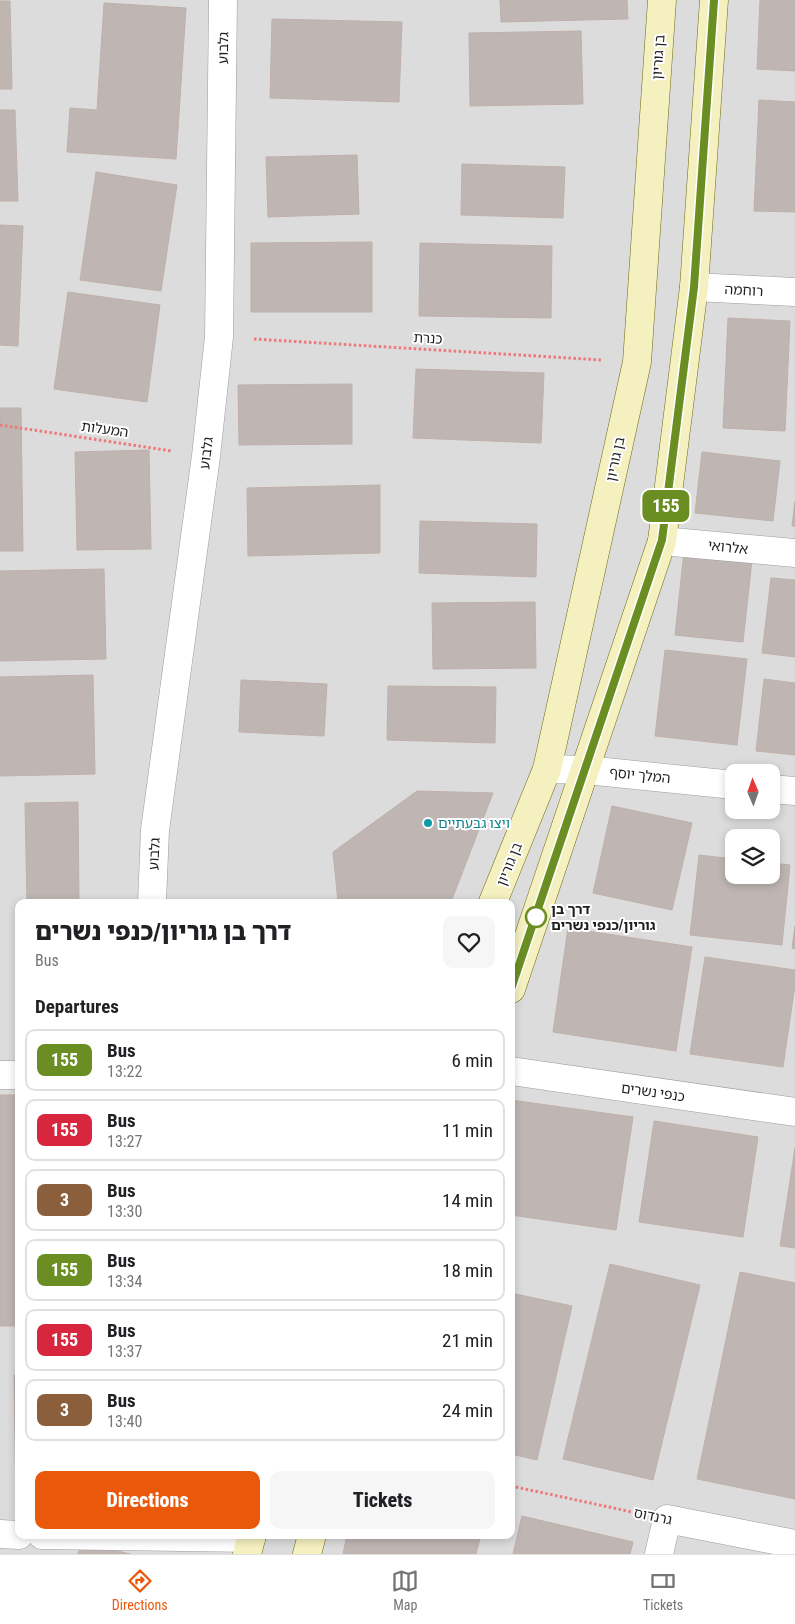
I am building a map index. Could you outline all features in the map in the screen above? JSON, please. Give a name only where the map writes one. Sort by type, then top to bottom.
[{"type":"main road","name":"בן גוריון","points":[[494,899],[547,769],[637,362],[662,0]]},
{"type":"main road","points":[[515,977],[662,540],[694,287],[714,0]]},
{"type":"main road","points":[[306,1554],[311,1539]]},
{"type":"street","name":"גלבוע","points":[[152,899],[155,830],[206,456],[218,337],[223,0]]},
{"type":"street","name":"רוחמה","points":[[694,287],[795,292]]},
{"type":"street","name":"אלרואי","points":[[662,540],[795,553]]},
{"type":"street","name":"המלך יוסף","points":[[547,769],[586,770],[725,784]]},
{"type":"street","points":[[780,790],[795,791]]},
{"type":"street","name":"כנפי נשרים","points":[[515,1072],[795,1112]]},
{"type":"street","points":[[0,1076],[15,1075]]},
{"type":"street","points":[[659,1554],[667,1519]]},
{"type":"street","name":"גרנדוס","points":[[667,1519],[795,1544]]},
{"type":"street","points":[[0,1534],[15,1535]]},
{"type":"street","points":[[161,1539],[250,1542]]},
{"type":"path","name":"כנרת","points":[[218,337],[637,362]]},
{"type":"path","name":"המעלות","points":[[0,425],[206,456]]},
{"type":"path","name":"גרנדוס","points":[[515,1487],[667,1519]]},
{"type":"shaded area","points":[[0,0],[795,0],[795,1554],[0,1554]]},
{"type":"building","points":[[500,0],[627,0],[628,19],[501,22]]},
{"type":"building","points":[[760,0],[795,0],[795,71],[757,69]]},
{"type":"building","points":[[0,1],[10,1],[12,89],[0,89]]},
{"type":"building","points":[[104,3],[186,8],[176,159],[67,152],[70,108],[97,110]]},
{"type":"building","points":[[272,19],[402,22],[399,102],[270,98]]},
{"type":"building","points":[[581,31],[583,104],[470,106],[469,33]]},
{"type":"building","points":[[759,100],[795,102],[795,212],[754,211]]},
{"type":"building","points":[[0,110],[15,110],[18,201],[0,201]]},
{"type":"building","points":[[357,155],[359,214],[268,217],[266,157]]},
{"type":"building","points":[[462,164],[565,167],[563,218],[461,215]]},
{"type":"building","points":[[96,172],[177,185],[161,291],[80,280]]},
{"type":"building","points":[[0,225],[23,226],[18,346],[0,345]]},
{"type":"building","points":[[372,242],[372,312],[251,312],[251,243]]},
{"type":"building","points":[[420,243],[552,246],[551,318],[419,316]]},
{"type":"building","points":[[68,292],[160,305],[147,402],[54,389]]},
{"type":"building","points":[[728,318],[790,321],[785,431],[723,428]]},
{"type":"building","points":[[416,369],[544,373],[541,443],[413,438]]},
{"type":"building","points":[[352,384],[352,444],[239,445],[238,385]]},
{"type":"building","points":[[0,408],[21,408],[23,551],[0,551]]},
{"type":"building","points":[[149,450],[151,549],[77,550],[75,452]]},
{"type":"building","points":[[702,452],[780,461],[773,521],[695,513]]},
{"type":"building","points":[[380,485],[380,553],[248,556],[247,488]]},
{"type":"building","points":[[795,501],[795,526],[792,526]]},
{"type":"building","points":[[420,521],[537,524],[536,577],[419,573]]},
{"type":"building","points":[[684,552],[752,560],[743,642],[675,635]]},
{"type":"building","points":[[104,569],[106,659],[0,661],[0,571]]},
{"type":"building","points":[[771,578],[795,580],[795,657],[762,653]]},
{"type":"building","points":[[535,602],[536,668],[433,669],[432,603]]},
{"type":"building","points":[[665,650],[747,659],[737,745],[655,736]]},
{"type":"building","points":[[93,675],[95,774],[0,776],[0,677]]},
{"type":"building","points":[[764,679],[795,683],[795,755],[756,751]]},
{"type":"building","points":[[241,680],[327,684],[324,736],[239,732]]},
{"type":"building","points":[[388,686],[496,687],[495,743],[387,740]]},
{"type":"building","name":"ויצו גבעתיים","points":[[417,791],[493,793],[452,899],[338,899],[333,852]]},
{"type":"building","points":[[78,802],[79,899],[27,899],[25,803]]},
{"type":"building","points":[[612,806],[692,823],[672,910],[593,893]]},
{"type":"building","points":[[699,855],[725,858],[725,884],[780,884],[780,864],[790,865],[782,945],[690,935]]},
{"type":"building","points":[[795,926],[795,949],[792,948]]},
{"type":"building","points":[[568,928],[692,947],[676,1051],[553,1032]]},
{"type":"building","points":[[705,957],[795,970],[795,985],[783,1067],[690,1054]]},
{"type":"building","points":[[0,1095],[15,1095],[15,1326],[0,1326]]},
{"type":"building","points":[[515,1101],[633,1117],[616,1230],[515,1216]]},
{"type":"building","points":[[654,1121],[758,1137],[743,1237],[639,1222]]},
{"type":"building","points":[[795,1148],[795,1248],[780,1246]]},
{"type":"building","points":[[610,1264],[700,1285],[653,1480],[563,1459]]},
{"type":"building","points":[[740,1272],[795,1283],[795,1499],[697,1479]]},
{"type":"building","points":[[515,1294],[572,1306],[537,1460],[515,1455]]},
{"type":"building","points":[[14,1375],[15,1375],[15,1438]]},
{"type":"building","points":[[522,1516],[633,1542],[630,1554],[513,1554]]},
{"type":"building","points":[[346,1539],[480,1539],[476,1554],[343,1554]]},
{"type":"building","points":[[81,1542],[130,1554],[78,1554]]},
{"type":"bus line","name":"155","points":[[515,977],[662,540],[694,287],[714,0]]},
{"type":"place","name":"ויצו גבעתיים","points":[[428,823]]},
{"type":"place","name":"דרך בן גוריון/כנפי נשרים","points":[[536,917]]}]
